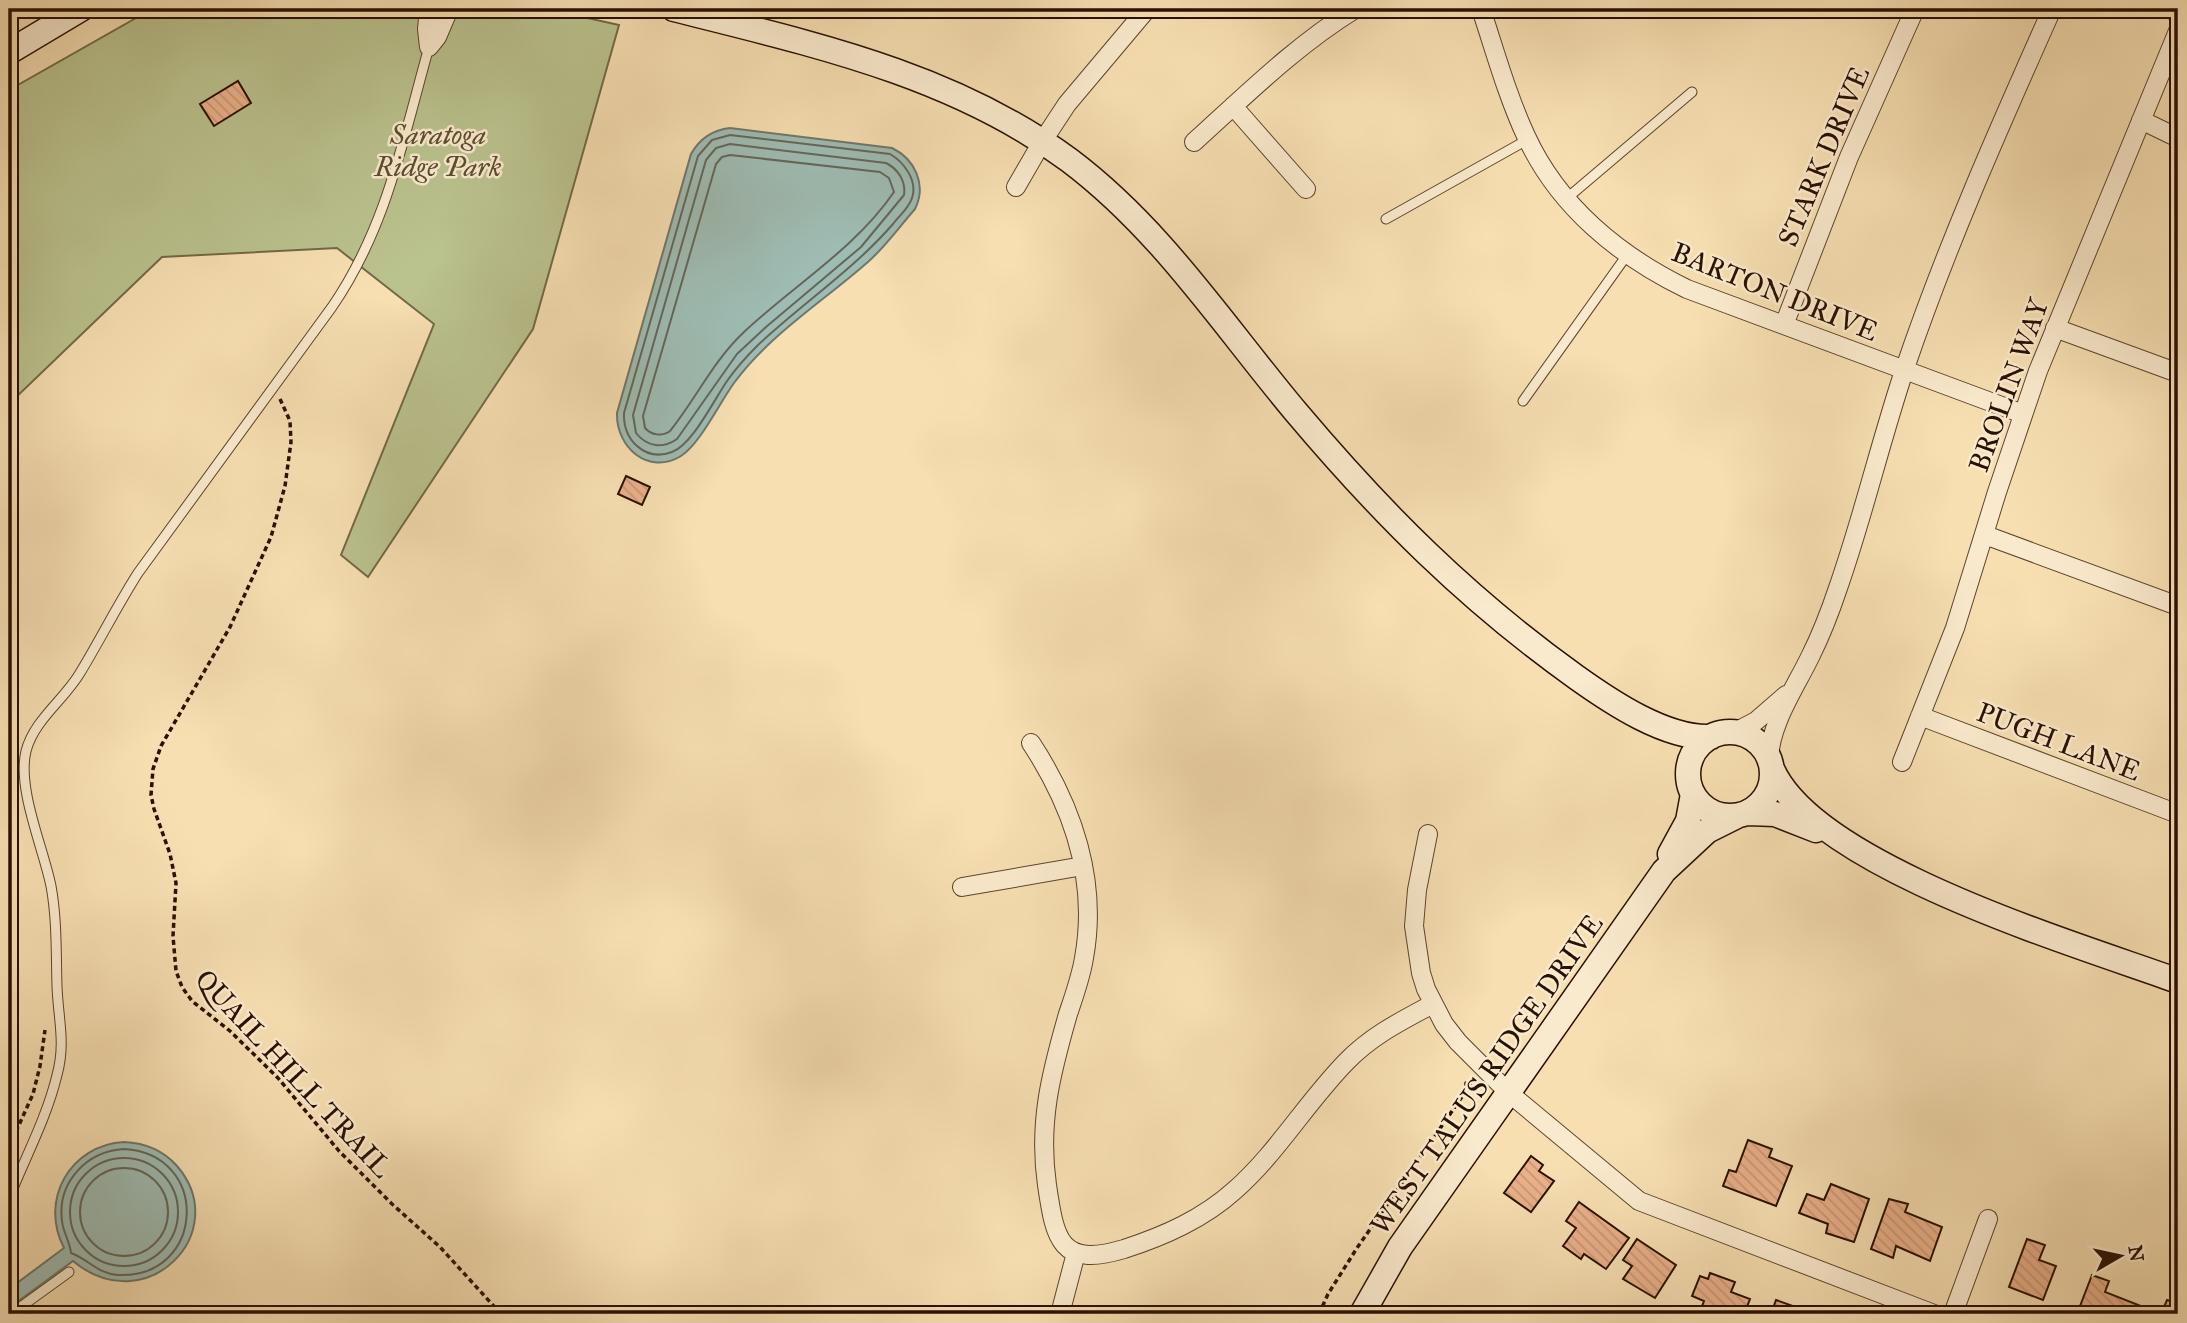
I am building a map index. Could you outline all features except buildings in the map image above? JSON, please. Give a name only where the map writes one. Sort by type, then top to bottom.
[{"type":"street","points":[[9,52],[81,9]]},
{"type":"street","points":[[429,9],[429,47]]},
{"type":"street","points":[[429,47],[437,37],[449,9]]},
{"type":"street","points":[[674,9],[893,69],[974,103],[1042,142],[1097,183],[1176,260],[1296,412],[1396,525],[1463,588],[1546,656],[1632,713],[1675,753],[1707,810],[1727,816],[1775,814],[1830,833]]},
{"type":"street","points":[[1194,142],[1305,43],[1355,9]]},
{"type":"street","name":"BARTON DRIVE","points":[[1481,9],[1514,110],[1540,163],[1566,199],[1595,230],[1627,255],[1687,289],[2023,414]]},
{"type":"street","name":"STARK DRIVE","points":[[1784,325],[1844,170],[1915,9]]},
{"type":"street","points":[[1742,814],[1764,800],[1769,790],[1774,734],[1838,588],[1905,370],[1973,191],[2052,9]]},
{"type":"street","points":[[2170,9],[2178,13]]},
{"type":"street","points":[[1016,187],[1042,142],[1142,10]]},
{"type":"street","name":"BROLIN WAY","points":[[1902,761],[1959,618],[2023,414],[2055,328],[2178,31]]},
{"type":"street","points":[[1233,106],[1306,189]]},
{"type":"street","points":[[2141,120],[2178,138]]},
{"type":"street","points":[[2055,328],[2178,373]]},
{"type":"street","points":[[1985,535],[2178,606]]},
{"type":"street","points":[[1691,783],[1690,764],[1697,748],[1769,712],[1797,682]]},
{"type":"street","points":[[1632,713],[1678,733],[1702,738],[1722,735],[1751,738],[1759,744],[1782,789],[1791,799],[1830,833],[1878,861],[1967,904],[2178,981]]},
{"type":"street","name":"PUGH LANE","points":[[1920,716],[2178,814]]},
{"type":"street","points":[[1031,743],[1052,775],[1068,811],[1083,866],[1089,912],[1084,961],[1047,1091],[1044,1166],[1053,1226],[1062,1244],[1076,1253],[1094,1256],[1138,1244],[1188,1223],[1220,1202],[1251,1175],[1360,1048],[1388,1028],[1433,1004]]},
{"type":"street","name":"WEST TALUS RIDGE DRIVE","points":[[1362,1314],[1400,1247],[1664,871],[1688,821],[1691,783]]},
{"type":"street","name":"WEST TALUS RIDGE DRIVE","points":[[1664,871],[1707,831],[1742,814]]},
{"type":"street","points":[[1428,834],[1417,890],[1414,926],[1417,960],[1433,1004],[1444,1024],[1458,1042],[1509,1093],[1639,1200],[1934,1314]]},
{"type":"street","points":[[962,887],[1083,866]]},
{"type":"street","points":[[1953,1314],[1989,1219]]},
{"type":"street","points":[[1060,1314],[1076,1253]]},
{"type":"lane","points":[[9,1198],[57,1076],[62,1041],[54,902],[24,780],[26,751],[37,726],[79,674],[138,573],[346,287],[370,243],[385,203],[429,47]]},
{"type":"lane","points":[[1566,199],[1692,92]]},
{"type":"lane","points":[[1387,219],[1527,140]]},
{"type":"lane","points":[[1522,401],[1627,255]]},
{"type":"lane","points":[[11,1314],[69,1272]]},
{"type":"path","name":"QUAIL HILL TRAIL","points":[[273,388],[285,405],[291,432],[285,486],[275,524],[247,593],[212,660],[161,746],[153,769],[151,795],[170,854],[176,883],[173,936],[176,971],[182,987],[192,1001],[230,1031],[278,1078],[340,1151],[392,1204],[440,1247],[501,1314]]},
{"type":"path","points":[[9,1147],[38,1078],[45,1029],[57,988]]},
{"type":"path","points":[[1319,1314],[1328,1294],[1357,1248],[1466,1091],[1466,1083],[1478,1082]]},
{"type":"green space","name":"Saratoga Ridge Park","points":[[152,9],[547,9],[619,25],[533,329],[368,577],[341,555],[434,324],[337,248],[162,257],[9,404],[9,90]]},
{"type":"water","points":[[730,128],[892,148],[907,159],[917,174],[920,191],[918,200],[915,209],[875,255],[781,333],[748,365],[688,450],[669,461],[646,460],[628,447],[618,425],[617,413],[691,154],[707,136]]},
{"type":"water","points":[[124,1142],[153,1148],[177,1166],[192,1192],[195,1217],[188,1241],[174,1261],[153,1275],[128,1281],[101,1277],[73,1261],[9,1308],[9,1289],[64,1248],[57,1230],[55,1212],[64,1178],[88,1153],[105,1145]]}]
